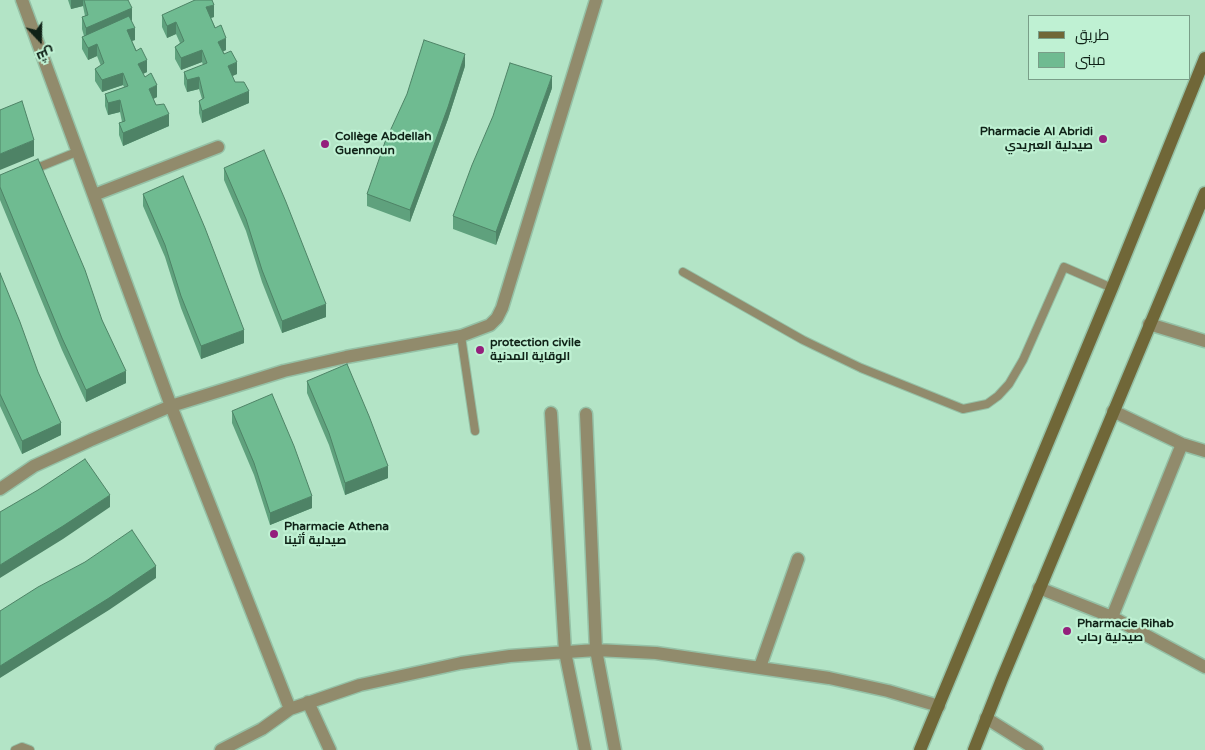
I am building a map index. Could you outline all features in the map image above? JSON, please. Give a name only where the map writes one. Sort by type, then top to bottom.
[{"type":"main road","points":[[920,750],[1112,288],[1205,58]]},
{"type":"main road","points":[[974,750],[1039,588],[1205,193]]},
{"type":"street","points":[[22,0],[171,406],[290,709]]},
{"type":"street","points":[[0,489],[34,466],[171,406],[228,387],[313,364],[462,336],[490,325],[497,318],[502,308],[596,0]]},
{"type":"street","points":[[94,195],[218,147]]},
{"type":"street","points":[[1149,324],[1205,341]]},
{"type":"street","points":[[1113,411],[1182,444],[1205,451]]},
{"type":"street","points":[[551,413],[565,652],[585,750]]},
{"type":"street","points":[[586,414],[596,650],[615,750]]},
{"type":"street","points":[[1112,617],[1182,444]]},
{"type":"street","points":[[760,667],[798,559]]},
{"type":"street","points":[[1039,588],[1112,617],[1205,667]]},
{"type":"street","points":[[221,750],[262,729],[290,709],[360,685],[451,664],[510,656],[596,650],[656,653],[829,678],[939,706]]},
{"type":"street","points":[[308,702],[330,750]]},
{"type":"street","points":[[986,718],[1037,750]]},
{"type":"lane","points":[[26,172],[79,151]]},
{"type":"lane","points":[[683,272],[803,340],[861,368],[963,409],[987,404],[1009,384],[1026,353],[1064,266],[1112,288]]},
{"type":"lane","points":[[462,336],[475,431]]},
{"type":"lane","points":[[15,750],[22,747],[30,750]]},
{"type":"building","points":[[84,0],[128,0],[132,8],[86,28],[82,17],[88,15]]},
{"type":"building","points":[[195,0],[212,0],[214,5],[206,7],[215,28],[221,25],[226,38],[218,42],[224,54],[231,51],[237,62],[228,66],[235,82],[244,82],[249,91],[202,111],[199,101],[204,98],[199,77],[187,80],[184,72],[207,63],[202,50],[181,58],[175,47],[184,41],[176,22],[167,26],[162,15]]},
{"type":"building","points":[[129,16],[135,28],[127,30],[136,51],[141,48],[147,60],[138,64],[145,77],[151,73],[157,85],[149,89],[156,105],[164,104],[169,114],[123,133],[119,123],[125,121],[120,100],[108,103],[105,94],[128,86],[123,73],[102,80],[95,69],[104,63],[97,44],[88,48],[82,37]]},
{"type":"building","points":[[424,40],[465,54],[448,107],[410,210],[367,194],[385,142],[407,94]]},
{"type":"building","points":[[510,63],[552,76],[496,232],[453,216],[493,116]]},
{"type":"building","points":[[22,101],[34,140],[0,154],[0,110]]},
{"type":"building","points":[[264,150],[326,304],[282,321],[262,270],[246,219],[224,168]]},
{"type":"building","points":[[38,159],[85,270],[102,320],[126,371],[86,390],[62,338],[0,187],[0,175]]},
{"type":"building","points":[[183,176],[244,330],[201,346],[181,296],[165,245],[143,194]]},
{"type":"building","points":[[0,273],[38,372],[61,423],[22,441],[0,394]]},
{"type":"building","points":[[347,364],[388,466],[345,483],[329,433],[307,381]]},
{"type":"building","points":[[272,394],[312,496],[270,513],[254,463],[232,411]]},
{"type":"building","points":[[85,459],[110,495],[0,565],[0,512]]},
{"type":"building","points":[[132,530],[156,566],[109,598],[0,666],[0,611],[38,587],[85,562]]},
{"type":"place","name":"Pharmacie Al Abridi صيدلية العبريدي","points":[[1103,139]]},
{"type":"place","name":"Collège Abdellah Guennoun","points":[[325,144]]},
{"type":"place","name":"protection civile الوقاية المدنية","points":[[480,350]]},
{"type":"place","name":"Pharmacie Athena صيدلية أثينا","points":[[274,534]]},
{"type":"place","name":"Pharmacie Rihab صيدلية رحاب","points":[[1067,631]]}]
